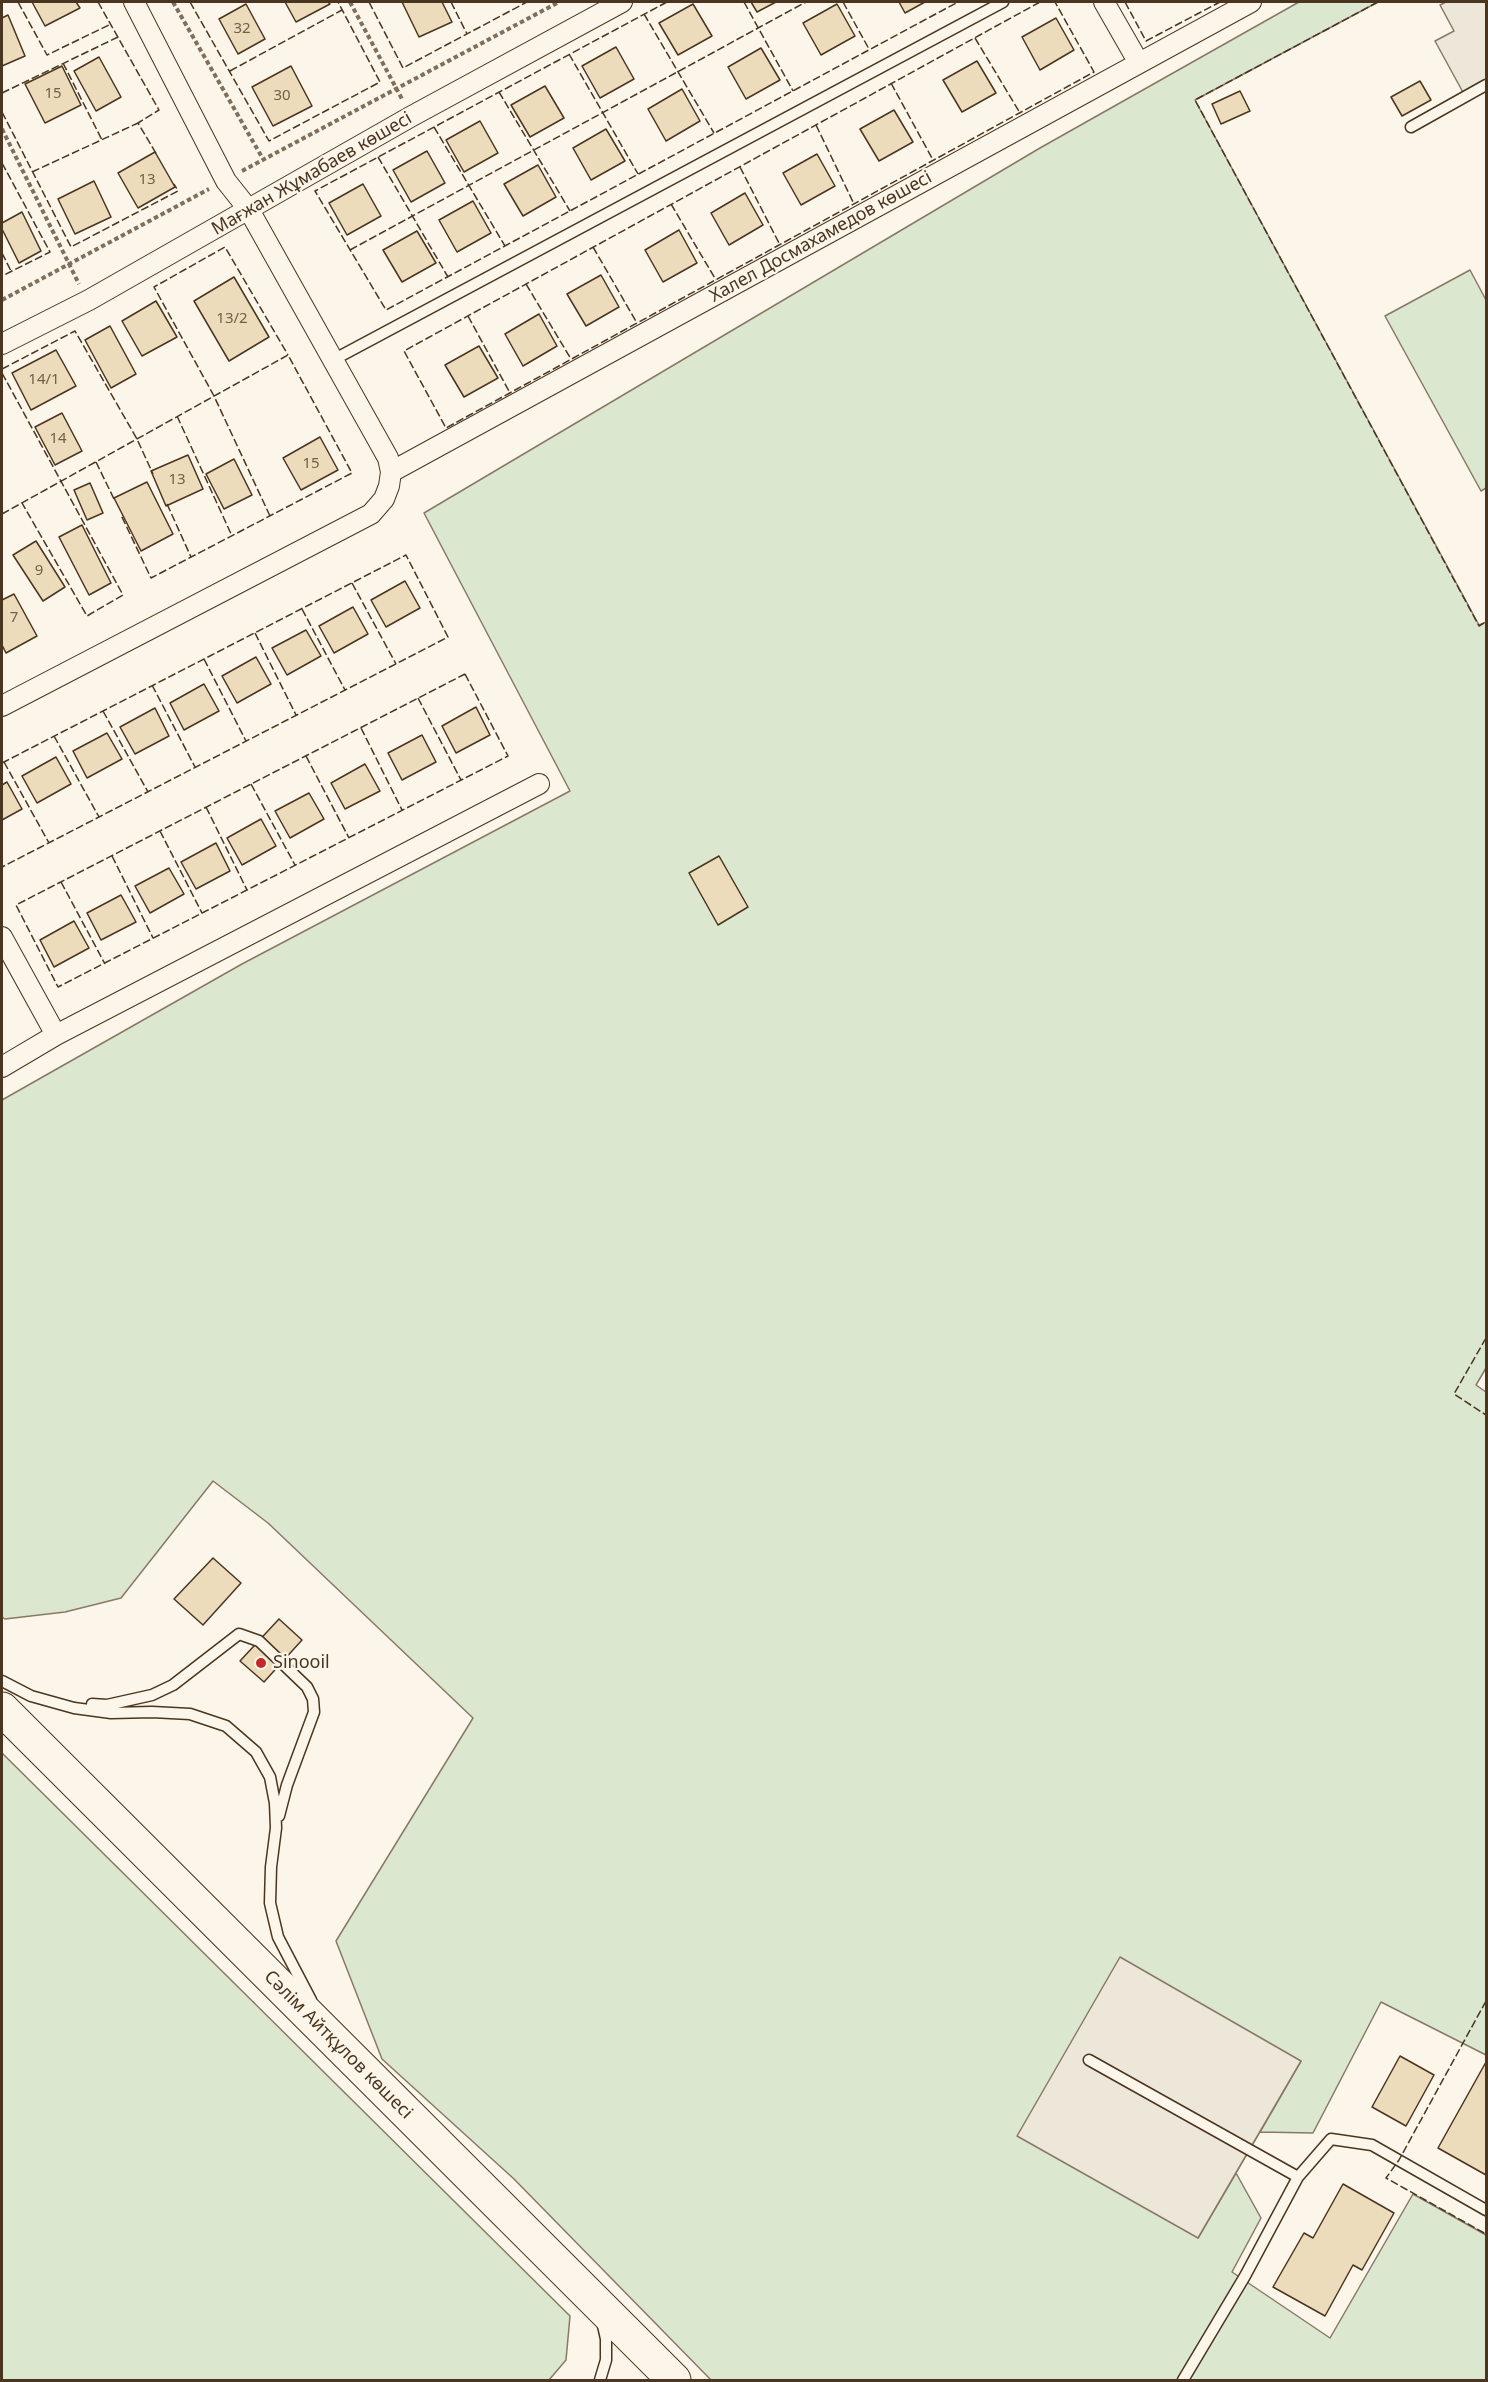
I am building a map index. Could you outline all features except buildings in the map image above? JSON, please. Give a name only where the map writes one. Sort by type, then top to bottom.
[{"type":"highway","name":"Сәлім Айтқұлов көшесі","points":[[2,1709],[674,2380]]},
{"type":"street","points":[[2,706],[371,514],[384,499],[389,486],[391,472],[388,458],[249,210],[226,181],[134,2]]},
{"type":"street","name":"Мағжан Жұмабаев көшесі","points":[[2,344],[89,300],[412,116],[622,2]]},
{"type":"street","points":[[1104,2],[1139,63]]},
{"type":"street","name":"Халел Досмахамедов көшесі","points":[[391,472],[1251,2]]},
{"type":"street","points":[[2,1067],[56,1035],[539,784]]},
{"type":"street","points":[[2,937],[56,1035]]},
{"type":"lane","points":[[333,360],[1003,2]]},
{"type":"lane","points":[[1411,127],[1486,85]]},
{"type":"lane","points":[[31,1696],[74,1703],[107,1705],[152,1695],[173,1684],[239,1634],[259,1641],[307,1687],[314,1705],[312,1720],[287,1785],[276,1828],[271,1867],[270,1904],[278,1937],[333,2040]]},
{"type":"lane","points":[[2,1681],[31,1696],[74,1708],[111,1713],[190,1714],[226,1726],[256,1752],[270,1777],[276,1828]]},
{"type":"lane","points":[[1089,2060],[1298,2176]]},
{"type":"lane","points":[[1183,2380],[1245,2276],[1298,2176],[1331,2139],[1372,2145],[1486,2210]]},
{"type":"lane","points":[[592,2299],[602,2320],[606,2339],[606,2360],[600,2380]]},
{"type":"path","points":[[173,2],[263,159]]},
{"type":"path","points":[[351,2],[396,90],[412,116]]},
{"type":"path","points":[[2,300],[559,2]]},
{"type":"path","points":[[2,129],[68,264],[89,300]]},
{"type":"green space","points":[[1299,2],[1378,2],[1195,100],[1479,625],[1486,622],[1486,1368],[1476,1385],[1486,1392],[1486,2055],[1381,2002],[1313,2133],[1260,2132],[1301,2061],[1198,2238],[1236,2173],[1261,2218],[1232,2272],[1330,2338],[1413,2194],[1486,2235],[1486,2380],[711,2380],[514,2179],[382,2059],[336,1941],[473,1718],[268,1523],[213,1481],[121,1598],[65,1612],[5,1619],[2,1617],[2,1100],[242,964],[570,791],[424,513],[1040,148]]},
{"type":"green space","points":[[1470,270],[1486,300],[1486,488],[1481,491],[1385,316]]},
{"type":"green space","points":[[2,1753],[570,2316],[566,2360],[549,2380],[2,2380]]},
{"type":"shaded area","points":[[1446,2],[1486,2],[1486,85],[1465,96],[1435,41],[1454,31],[1440,5]]},
{"type":"shaded area","points":[[1120,1957],[1301,2061],[1198,2238],[1017,2136]]},
{"type":"fence","points":[[18,2],[47,55],[111,24]]},
{"type":"fence","points":[[98,2],[159,110],[138,123],[157,155]]},
{"type":"fence","points":[[190,2],[269,141],[380,82],[338,2]]},
{"type":"fence","points":[[369,2],[403,68],[527,2]]},
{"type":"fence","points":[[451,2],[467,34]]},
{"type":"fence","points":[[667,2],[315,191],[386,310],[958,2]]},
{"type":"fence","points":[[744,2],[793,91]]},
{"type":"fence","points":[[350,250],[806,2]]},
{"type":"fence","points":[[843,2],[869,49]]},
{"type":"fence","points":[[1040,2],[404,351],[446,428],[1094,72],[1055,2]]},
{"type":"fence","points":[[1125,2],[1146,41],[1220,2]]},
{"type":"fence","points":[[1378,2],[1195,100],[1479,626],[1486,622]]},
{"type":"fence","points":[[230,71],[342,10]]},
{"type":"fence","points":[[644,14],[714,133]]},
{"type":"fence","points":[[2,93],[118,37]]},
{"type":"fence","points":[[975,38],[1020,113]]},
{"type":"fence","points":[[569,54],[638,174]]},
{"type":"fence","points":[[63,63],[102,140]]},
{"type":"fence","points":[[891,83],[933,160]]},
{"type":"fence","points":[[499,92],[570,211]]},
{"type":"fence","points":[[2,112],[71,247],[178,191],[174,184]]},
{"type":"fence","points":[[32,172],[138,123]]},
{"type":"fence","points":[[816,125],[854,204]]},
{"type":"fence","points":[[434,127],[505,246]]},
{"type":"fence","points":[[378,157],[448,277]]},
{"type":"fence","points":[[2,163],[50,252],[2,276]]},
{"type":"fence","points":[[740,167],[780,245]]},
{"type":"fence","points":[[671,204],[716,280]]},
{"type":"fence","points":[[270,516],[214,396],[154,287],[225,247],[288,355]]},
{"type":"fence","points":[[593,247],[637,323]]},
{"type":"fence","points":[[2,253],[11,271]]},
{"type":"fence","points":[[526,284],[571,359]]},
{"type":"fence","points":[[468,316],[510,393]]},
{"type":"fence","points":[[2,369],[75,331],[137,439],[153,474]]},
{"type":"fence","points":[[2,514],[288,355],[352,473],[151,578],[121,515]]},
{"type":"fence","points":[[2,373],[123,595],[87,616],[22,503]]},
{"type":"fence","points":[[177,416],[232,536]]},
{"type":"fence","points":[[96,462],[115,501]]},
{"type":"fence","points":[[167,504],[191,557]]},
{"type":"fence","points":[[2,763],[406,555],[448,637],[2,867]]},
{"type":"fence","points":[[352,583],[396,664]]},
{"type":"fence","points":[[302,609],[345,690]]},
{"type":"fence","points":[[255,633],[296,715]]},
{"type":"fence","points":[[204,659],[246,741]]},
{"type":"fence","points":[[465,674],[508,756],[58,987],[16,905],[465,674]]},
{"type":"fence","points":[[152,685],[195,767]]},
{"type":"fence","points":[[418,698],[461,780]]},
{"type":"fence","points":[[103,711],[148,792]]},
{"type":"fence","points":[[361,728],[402,810]]},
{"type":"fence","points":[[54,736],[99,817]]},
{"type":"fence","points":[[306,756],[349,838]]},
{"type":"fence","points":[[4,762],[49,843]]},
{"type":"fence","points":[[251,784],[295,865]]},
{"type":"fence","points":[[206,807],[247,890]]},
{"type":"fence","points":[[160,831],[202,913]]},
{"type":"fence","points":[[112,856],[153,938]]},
{"type":"fence","points":[[61,882],[105,964]]},
{"type":"fence","points":[[1486,1338],[1454,1394],[1486,1415]]},
{"type":"fence","points":[[1486,2001],[1399,2160],[1386,2178],[1486,2234]]},
{"type":"place","name":"Sinooil","points":[[261,1663]]}]
